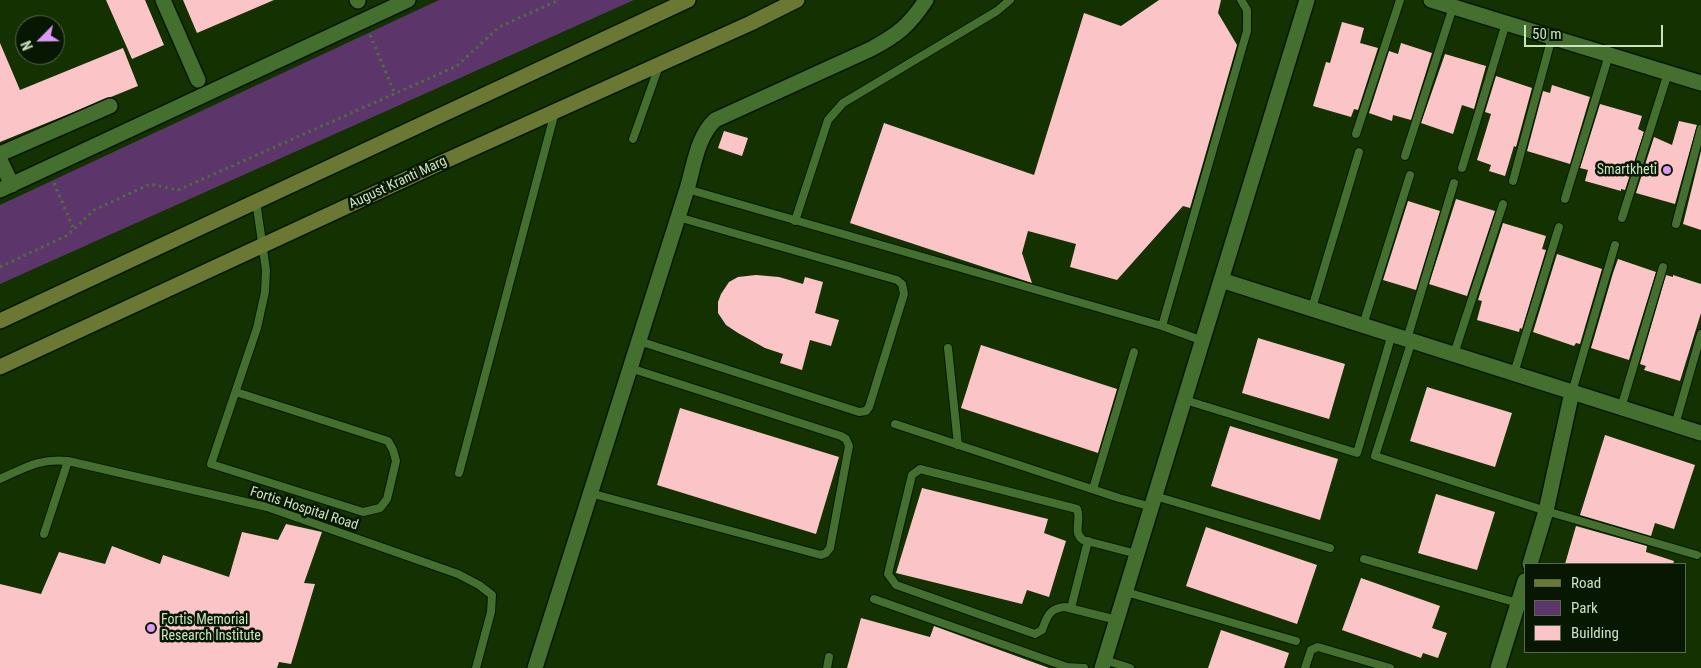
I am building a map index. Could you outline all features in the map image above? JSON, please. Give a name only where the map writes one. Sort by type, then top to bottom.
[{"type":"main road","points":[[0,321],[256,201],[661,6],[688,0]]},
{"type":"main road","name":"August Kranti Marg","points":[[0,367],[751,23],[797,0]]},
{"type":"street","points":[[163,0],[198,80]]},
{"type":"street","points":[[0,160],[6,188],[408,0]]},
{"type":"street","points":[[538,667],[590,493],[707,127],[714,120],[871,49],[894,36],[914,18],[926,0]]},
{"type":"street","points":[[1104,664],[1307,0]]},
{"type":"street","points":[[1431,0],[1701,83]]},
{"type":"street","points":[[0,154],[110,106]]},
{"type":"street","points":[[1221,280],[1701,433]]},
{"type":"street","points":[[1530,563],[1546,511],[1572,392]]},
{"type":"street","points":[[1498,668],[1521,604],[1524,586]]},
{"type":"lane","points":[[794,221],[828,120],[843,102],[997,11],[1010,0]]},
{"type":"lane","points":[[1162,326],[1248,31],[1247,10],[1241,0]]},
{"type":"lane","points":[[1356,134],[1400,0]]},
{"type":"lane","points":[[1405,156],[1452,7]]},
{"type":"lane","points":[[1462,168],[1506,23]]},
{"type":"lane","points":[[1513,181],[1552,37]]},
{"type":"lane","points":[[1565,199],[1609,55]]},
{"type":"lane","points":[[633,139],[659,64]]},
{"type":"lane","points":[[1622,218],[1668,73]]},
{"type":"lane","points":[[459,473],[554,112]]},
{"type":"lane","points":[[1676,224],[1701,128]]},
{"type":"lane","points":[[1312,308],[1359,152]]},
{"type":"lane","points":[[1363,325],[1410,175]]},
{"type":"lane","points":[[1454,183],[1375,456],[1546,511],[1697,555]]},
{"type":"lane","points":[[687,189],[1162,326],[1203,341]]},
{"type":"lane","points":[[236,392],[388,441],[396,461],[387,499],[380,508],[363,512],[211,464],[257,328],[265,292],[266,270],[256,201]]},
{"type":"lane","points":[[1454,354],[1503,204]]},
{"type":"lane","points":[[639,342],[859,412],[866,411],[869,407],[875,388],[904,294],[902,284],[897,280],[678,217]]},
{"type":"lane","points":[[1514,373],[1560,227]]},
{"type":"lane","points":[[1572,392],[1615,245]]},
{"type":"lane","points":[[1622,408],[1663,267]]},
{"type":"lane","points":[[1185,400],[1357,453],[1392,334]]},
{"type":"lane","points":[[1675,425],[1701,334]]},
{"type":"lane","points":[[948,348],[958,445]]},
{"type":"lane","points":[[1093,489],[1134,352]]},
{"type":"lane","points":[[590,493],[821,555],[830,548],[849,446],[846,439],[630,368]]},
{"type":"lane","points":[[895,424],[1093,489],[1153,502],[1330,548]]},
{"type":"lane","name":"Fortis Hospital Road","points":[[0,479],[35,463],[52,460],[68,461],[267,507],[458,574],[492,595],[490,612],[476,668]]},
{"type":"lane","points":[[44,534],[68,461]]},
{"type":"lane","points":[[1117,620],[1071,608],[1054,608],[1048,614],[1042,630],[1035,634],[896,585],[888,574],[912,475],[920,469],[1077,509],[1079,513],[1077,529],[1080,537],[1088,541],[1137,554]]},
{"type":"lane","points":[[1071,608],[1088,541]]},
{"type":"lane","points":[[1364,559],[1521,604]]},
{"type":"lane","points":[[1126,592],[1296,641]]},
{"type":"lane","points":[[874,600],[1067,666],[1084,668]]},
{"type":"lane","points":[[1305,668],[1311,650],[1318,647],[1390,668]]},
{"type":"lane","points":[[827,668],[830,657]]},
{"type":"lane","points":[[1044,668],[1046,659]]},
{"type":"lane","points":[[1104,664],[1130,668]]},
{"type":"path","points":[[0,267],[68,235],[94,210],[150,184],[178,190],[457,66],[499,26],[559,0]]},
{"type":"path","points":[[364,21],[395,94]]},
{"type":"path","points":[[48,168],[74,230]]},
{"type":"green space","points":[[439,0],[634,0],[0,284],[0,205]]},
{"type":"building","points":[[106,0],[145,0],[164,45],[132,59]]},
{"type":"building","points":[[183,0],[274,0],[197,33]]},
{"type":"building","points":[[1159,0],[1221,0],[1218,13],[1237,45],[1190,208],[1183,206],[1117,280],[1070,267],[1076,244],[1028,231],[1022,253],[1032,283],[850,223],[884,123],[1034,175],[1084,13],[1121,26]]},
{"type":"building","points":[[1342,22],[1364,28],[1360,43],[1378,48],[1358,110],[1354,109],[1351,117],[1313,106],[1326,62],[1330,63]]},
{"type":"building","points":[[0,43],[20,90],[123,48],[138,86],[0,142]]},
{"type":"building","points":[[1401,43],[1432,53],[1411,120],[1393,115],[1392,121],[1369,113],[1389,51],[1398,54]]},
{"type":"building","points":[[1445,54],[1486,66],[1474,109],[1462,105],[1453,134],[1421,123]]},
{"type":"building","points":[[1496,76],[1532,88],[1516,147],[1514,146],[1505,176],[1489,171],[1491,165],[1477,160],[1491,114],[1485,112]]},
{"type":"building","points":[[1552,85],[1590,97],[1570,164],[1527,151],[1543,91],[1550,93]]},
{"type":"building","points":[[1600,104],[1642,116],[1638,129],[1644,132],[1625,190],[1621,189],[1621,191],[1585,181],[1588,170],[1580,168]]},
{"type":"building","name":"Smartkheti","points":[[1679,121],[1697,125],[1675,204],[1636,193],[1654,137],[1672,145]]},
{"type":"building","points":[[724,131],[748,138],[742,156],[718,148]]},
{"type":"building","points":[[1701,151],[1701,230],[1683,224]]},
{"type":"building","points":[[1456,199],[1495,211],[1467,296],[1429,284]]},
{"type":"building","points":[[1408,201],[1440,211],[1416,290],[1383,280]]},
{"type":"building","points":[[1503,223],[1546,236],[1542,249],[1546,250],[1522,329],[1520,328],[1519,332],[1477,320],[1482,301],[1478,300]]},
{"type":"building","points":[[1557,254],[1602,269],[1580,344],[1576,343],[1574,346],[1533,332]]},
{"type":"building","points":[[1618,259],[1656,272],[1629,360],[1591,348]]},
{"type":"building","points":[[756,275],[779,277],[803,284],[805,277],[823,282],[815,313],[839,320],[831,346],[810,340],[802,370],[780,363],[783,354],[765,348],[738,333],[726,325],[718,313],[718,302],[729,282],[738,277]]},
{"type":"building","points":[[1666,275],[1673,277],[1673,275],[1701,284],[1701,313],[1680,381],[1644,370],[1646,366],[1640,364]]},
{"type":"building","points":[[1258,338],[1345,364],[1329,419],[1242,393]]},
{"type":"building","points":[[981,345],[1117,389],[1098,453],[961,408]]},
{"type":"building","points":[[1427,387],[1512,413],[1495,467],[1410,441]]},
{"type":"building","points":[[680,408],[839,457],[816,534],[657,485]]},
{"type":"building","points":[[1230,426],[1338,459],[1320,520],[1211,486]]},
{"type":"building","points":[[1605,435],[1695,465],[1674,529],[1655,523],[1651,536],[1580,515]]},
{"type":"building","points":[[922,488],[1048,519],[1044,533],[1066,541],[1049,597],[1027,590],[1022,604],[896,573]]},
{"type":"building","points":[[1436,494],[1495,512],[1477,570],[1418,553]]},
{"type":"building","name":"Fortis Memorial Research Institute","points":[[286,524],[322,532],[304,583],[315,584],[291,664],[279,662],[277,668],[0,668],[0,584],[41,594],[59,552],[105,564],[112,546],[160,564],[163,555],[229,577],[242,532],[278,540]]},
{"type":"building","points":[[1576,526],[1647,546],[1646,552],[1674,561],[1673,563],[1565,563]]},
{"type":"building","points":[[1206,527],[1317,565],[1297,624],[1186,586]]},
{"type":"building","points":[[1361,578],[1440,606],[1432,628],[1447,633],[1438,658],[1423,653],[1421,658],[1342,630]]},
{"type":"building","points":[[861,618],[930,637],[934,626],[1049,668],[847,668]]},
{"type":"building","points":[[1221,630],[1289,653],[1284,668],[1208,668]]},
{"type":"place","name":"Smartkheti","points":[[1667,170]]},
{"type":"place","name":"Fortis Memorial Research Institute","points":[[151,628]]}]
